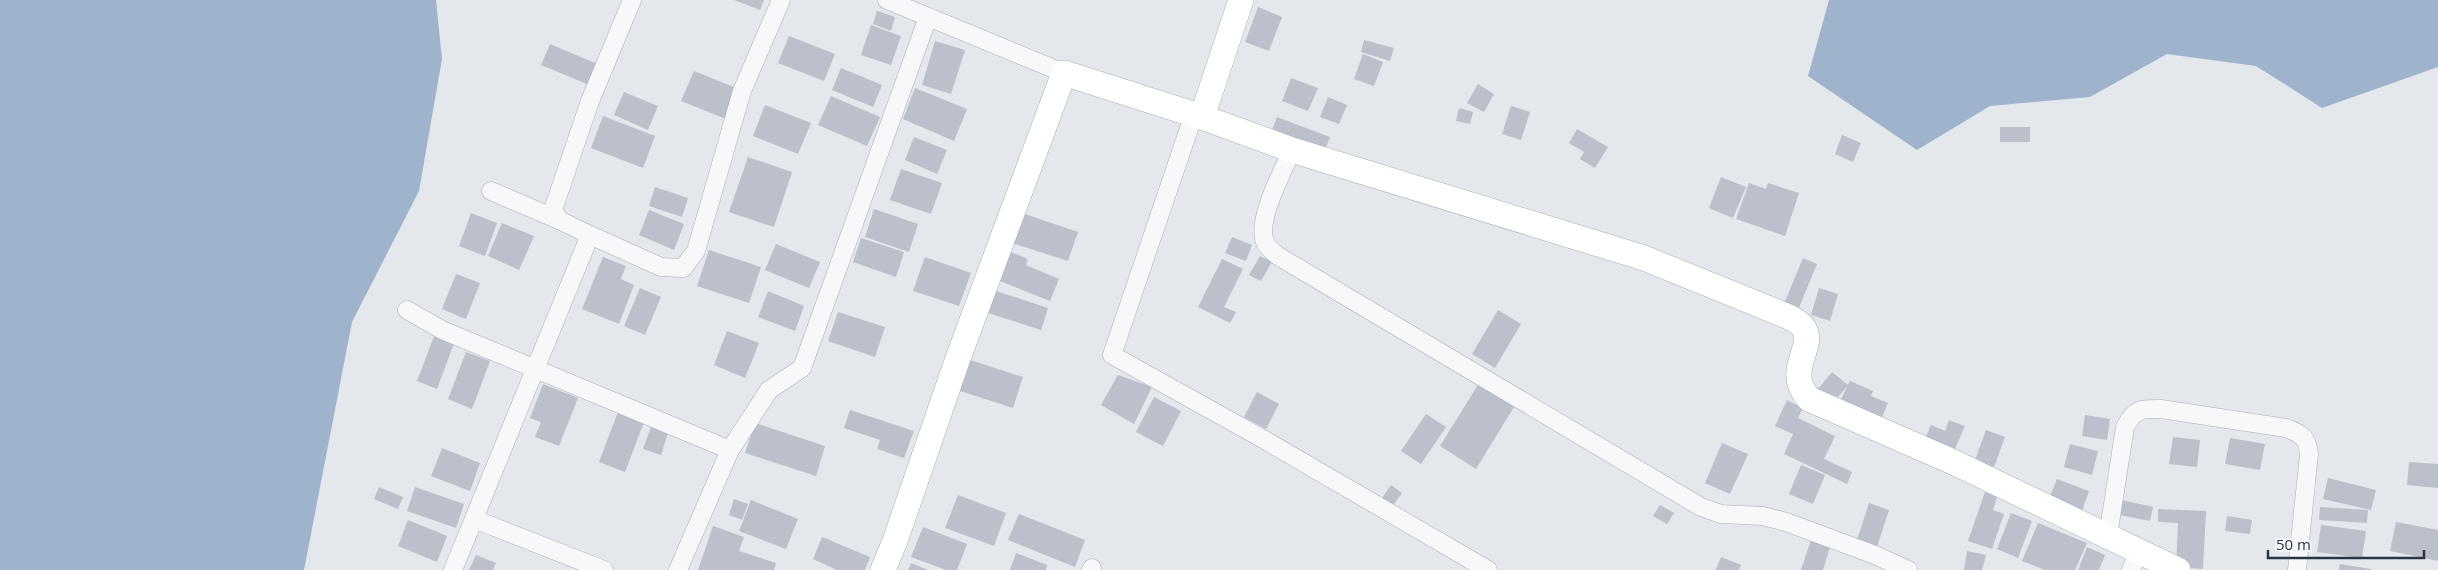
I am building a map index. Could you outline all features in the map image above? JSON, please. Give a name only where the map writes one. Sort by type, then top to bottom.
[{"type":"street","points":[[559,220],[553,210],[556,197],[590,101],[632,0]]},
{"type":"street","points":[[491,191],[661,267],[684,268],[696,251],[742,90],[780,0]]},
{"type":"street","points":[[887,0],[1064,73],[1198,115],[1292,150],[1644,258],[1789,317],[1802,326],[1807,339],[1798,375],[1800,388],[1809,399],[1951,462],[2108,536],[2135,561],[2178,570]]},
{"type":"street","points":[[1242,0],[1198,115],[1112,355],[1488,570]]},
{"type":"street","points":[[678,570],[730,450],[769,390],[802,368],[928,17]]},
{"type":"street","points":[[883,570],[895,541],[957,361],[1064,73]]},
{"type":"street","points":[[1292,150],[1265,216],[1263,234],[1265,244],[1278,256],[1701,507],[1721,514],[1763,516],[1786,522],[1875,555],[1908,570]]},
{"type":"street","points":[[453,570],[590,235]]},
{"type":"street","points":[[408,310],[442,330],[534,370],[730,450]]},
{"type":"street","points":[[2108,536],[2125,427],[2132,414],[2142,409],[2160,409],[2286,428],[2298,432],[2308,442],[2310,454],[2297,570]]},
{"type":"street","points":[[474,519],[604,570]]},
{"type":"water","points":[[0,0],[436,0],[442,59],[419,191],[352,322],[304,570],[0,570]]},
{"type":"water","points":[[1829,0],[2438,0],[2438,67],[2322,108],[2256,66],[2167,54],[2090,97],[1990,106],[1917,150],[1808,76]]},
{"type":"building","points":[[734,0],[764,0],[760,10]]},
{"type":"building","points":[[1258,7],[1282,17],[1269,51],[1245,42]]},
{"type":"building","points":[[877,11],[895,17],[891,31],[873,24]]},
{"type":"building","points":[[871,25],[901,36],[891,65],[861,55]]},
{"type":"building","points":[[789,36],[835,54],[824,81],[778,63]]},
{"type":"building","points":[[1364,40],[1394,48],[1390,61],[1361,52]]},
{"type":"building","points":[[935,41],[965,50],[951,94],[922,85]]},
{"type":"building","points":[[550,44],[602,66],[594,87],[541,65]]},
{"type":"building","points":[[1363,54],[1383,62],[1374,86],[1354,79]]},
{"type":"building","points":[[841,68],[882,85],[873,107],[832,90]]},
{"type":"building","points":[[694,71],[739,89],[726,119],[681,101]]},
{"type":"building","points":[[1291,78],[1318,88],[1308,111],[1282,101]]},
{"type":"building","points":[[1478,84],[1494,94],[1484,112],[1467,103]]},
{"type":"building","points":[[915,88],[967,109],[954,141],[903,119]]},
{"type":"building","points":[[624,92],[658,106],[648,130],[614,115]]},
{"type":"building","points":[[831,96],[880,117],[867,146],[818,125]]},
{"type":"building","points":[[1328,97],[1347,105],[1339,124],[1320,117]]},
{"type":"building","points":[[765,105],[811,123],[798,154],[753,136]]},
{"type":"building","points":[[1511,106],[1530,112],[1521,140],[1502,134]]},
{"type":"building","points":[[1459,108],[1473,112],[1470,124],[1456,121]]},
{"type":"building","points":[[603,116],[655,136],[643,168],[591,148]]},
{"type":"building","points":[[1277,117],[1330,137],[1325,150],[1272,130]]},
{"type":"building","points":[[2000,127],[2030,127],[2030,142],[2000,142]]},
{"type":"building","points":[[1577,129],[1608,147],[1595,168],[1580,159],[1584,152],[1569,143]]},
{"type":"building","points":[[1842,135],[1861,143],[1853,162],[1835,154]]},
{"type":"building","points":[[914,137],[947,150],[937,174],[905,160]]},
{"type":"building","points":[[748,157],[792,172],[774,227],[729,212]]},
{"type":"building","points":[[901,169],[942,183],[931,214],[890,200]]},
{"type":"building","points":[[1721,177],[1746,187],[1733,218],[1709,208]]},
{"type":"building","points":[[1749,183],[1766,189],[1768,183],[1799,193],[1785,236],[1736,219]]},
{"type":"building","points":[[655,187],[688,198],[682,217],[649,206]]},
{"type":"building","points":[[874,209],[918,224],[909,252],[865,237]]},
{"type":"building","points":[[649,210],[684,224],[674,250],[639,235]]},
{"type":"building","points":[[1019,212],[1078,232],[1068,261],[1009,242]]},
{"type":"building","points":[[471,213],[497,223],[485,256],[459,246]]},
{"type":"building","points":[[502,223],[534,236],[519,270],[488,256]]},
{"type":"building","points":[[1232,237],[1252,245],[1246,261],[1225,253]]},
{"type":"building","points":[[861,238],[904,252],[896,277],[853,262]]},
{"type":"building","points":[[776,244],[820,262],[809,288],[765,270]]},
{"type":"building","points":[[709,250],[761,267],[749,303],[697,286]]},
{"type":"building","points":[[1011,252],[1028,259],[1026,265],[1059,279],[1050,301],[1000,281]]},
{"type":"building","points":[[1260,256],[1272,262],[1261,281],[1249,275]]},
{"type":"building","points":[[603,257],[626,266],[621,279],[634,285],[619,324],[582,309]]},
{"type":"building","points":[[925,257],[971,273],[959,306],[913,291]]},
{"type":"building","points":[[1803,258],[1817,264],[1798,310],[1784,304]]},
{"type":"building","points":[[1222,259],[1243,269],[1224,307],[1236,312],[1230,323],[1198,307]]},
{"type":"building","points":[[456,274],[480,283],[466,319],[442,309]]},
{"type":"building","points":[[640,288],[661,297],[645,335],[624,326]]},
{"type":"building","points":[[1819,288],[1838,294],[1830,321],[1811,315]]},
{"type":"building","points":[[993,290],[1048,308],[1041,330],[985,312]]},
{"type":"building","points":[[768,291],[804,306],[795,331],[758,317]]},
{"type":"building","points":[[1498,310],[1521,324],[1495,368],[1472,354]]},
{"type":"building","points":[[838,312],[885,327],[875,357],[828,341]]},
{"type":"building","points":[[436,331],[456,338],[437,389],[417,381]]},
{"type":"building","points":[[727,331],[759,343],[745,378],[714,365]]},
{"type":"building","points":[[466,352],[490,361],[472,409],[448,399]]},
{"type":"building","points":[[967,359],[1023,377],[1013,408],[957,390]]},
{"type":"building","points":[[1832,372],[1848,385],[1850,381],[1873,391],[1871,396],[1888,403],[1880,422],[1839,404],[1847,386],[1834,402],[1818,389]]},
{"type":"building","points":[[1118,375],[1152,387],[1134,424],[1101,405]]},
{"type":"building","points":[[1481,380],[1517,402],[1476,469],[1440,446]]},
{"type":"building","points":[[543,384],[578,398],[559,446],[535,437],[541,422],[530,418]]},
{"type":"building","points":[[1257,392],[1279,404],[1266,429],[1244,417]]},
{"type":"building","points":[[1154,397],[1181,411],[1163,446],[1136,432]]},
{"type":"building","points":[[1787,400],[1803,408],[1798,418],[1835,436],[1824,459],[1852,472],[1847,484],[1784,454],[1793,434],[1775,426]]},
{"type":"building","points":[[850,410],[914,431],[904,458],[877,449],[880,440],[844,428]]},
{"type":"building","points":[[618,412],[644,422],[625,472],[599,462]]},
{"type":"building","points":[[1426,414],[1446,427],[1421,464],[1401,451]]},
{"type":"building","points":[[2085,415],[2110,419],[2107,440],[2082,436]]},
{"type":"building","points":[[1949,420],[1965,426],[1953,453],[1924,441],[1931,425],[1945,431]]},
{"type":"building","points":[[755,423],[825,446],[816,476],[745,453]]},
{"type":"building","points":[[651,427],[668,433],[661,455],[643,449]]},
{"type":"building","points":[[1986,430],[2005,437],[1991,475],[1972,468]]},
{"type":"building","points":[[2173,437],[2200,440],[2197,467],[2169,464]]},
{"type":"building","points":[[2230,438],[2265,444],[2260,470],[2225,464]]},
{"type":"building","points":[[1722,443],[1748,454],[1730,494],[1705,483]]},
{"type":"building","points":[[2070,444],[2098,451],[2092,475],[2064,467]]},
{"type":"building","points":[[442,448],[480,463],[470,491],[431,476]]},
{"type":"building","points":[[2409,462],[2438,464],[2438,488],[2407,485]]},
{"type":"building","points":[[1801,465],[1825,475],[1813,504],[1789,494]]},
{"type":"building","points":[[2328,478],[2376,490],[2371,510],[2323,499]]},
{"type":"building","points":[[2057,479],[2089,491],[2081,514],[2048,501]]},
{"type":"building","points":[[1391,485],[1402,493],[1389,511],[1378,504]]},
{"type":"building","points":[[379,487],[403,497],[398,509],[374,499]]},
{"type":"building","points":[[415,487],[464,504],[456,528],[407,511]]},
{"type":"building","points":[[1985,492],[1997,497],[1993,510],[2004,514],[1992,549],[1968,541]]},
{"type":"building","points":[[958,495],[1006,513],[994,546],[945,528]]},
{"type":"building","points":[[734,499],[748,504],[742,520],[729,515]]},
{"type":"building","points":[[751,500],[798,519],[786,549],[739,531]]},
{"type":"building","points":[[2122,500],[2153,507],[2150,521],[2119,515]]},
{"type":"building","points":[[1869,503],[1889,510],[1877,547],[1857,540]]},
{"type":"building","points":[[1660,505],[1674,513],[1667,524],[1653,516]]},
{"type":"building","points":[[2320,507],[2368,510],[2367,523],[2319,520]]},
{"type":"building","points":[[2158,509],[2206,511],[2203,569],[2176,567],[2178,523],[2158,522]]},
{"type":"building","points":[[2011,513],[2032,521],[2018,558],[1997,549]]},
{"type":"building","points":[[1019,514],[1085,540],[1075,567],[1008,540]]},
{"type":"building","points":[[2227,516],[2252,520],[2250,534],[2225,531]]},
{"type":"building","points":[[408,520],[447,536],[437,562],[398,546]]},
{"type":"building","points":[[2396,522],[2438,530],[2438,561],[2390,551]]},
{"type":"building","points":[[2038,523],[2087,543],[2075,570],[2045,570],[2022,561]]},
{"type":"building","points":[[2321,525],[2366,531],[2362,558],[2317,552]]},
{"type":"building","points":[[713,526],[744,537],[739,551],[776,563],[774,570],[698,570]]},
{"type":"building","points":[[923,527],[967,544],[957,570],[946,570],[911,557]]},
{"type":"building","points":[[822,537],[870,557],[865,570],[837,570],[813,559]]},
{"type":"building","points":[[1812,537],[1831,543],[1823,570],[1801,570]]},
{"type":"building","points":[[2087,547],[2105,555],[2099,570],[2078,570]]},
{"type":"building","points":[[1967,551],[1986,555],[1982,570],[1964,570]]},
{"type":"building","points":[[1016,553],[1047,565],[1046,570],[1010,570]]},
{"type":"building","points":[[476,555],[496,563],[493,570],[469,570]]},
{"type":"building","points":[[1721,557],[1741,565],[1739,570],[1716,570]]},
{"type":"building","points":[[911,563],[928,570],[908,570]]},
{"type":"building","points":[[2340,564],[2371,569],[2371,570],[2339,570]]}]
